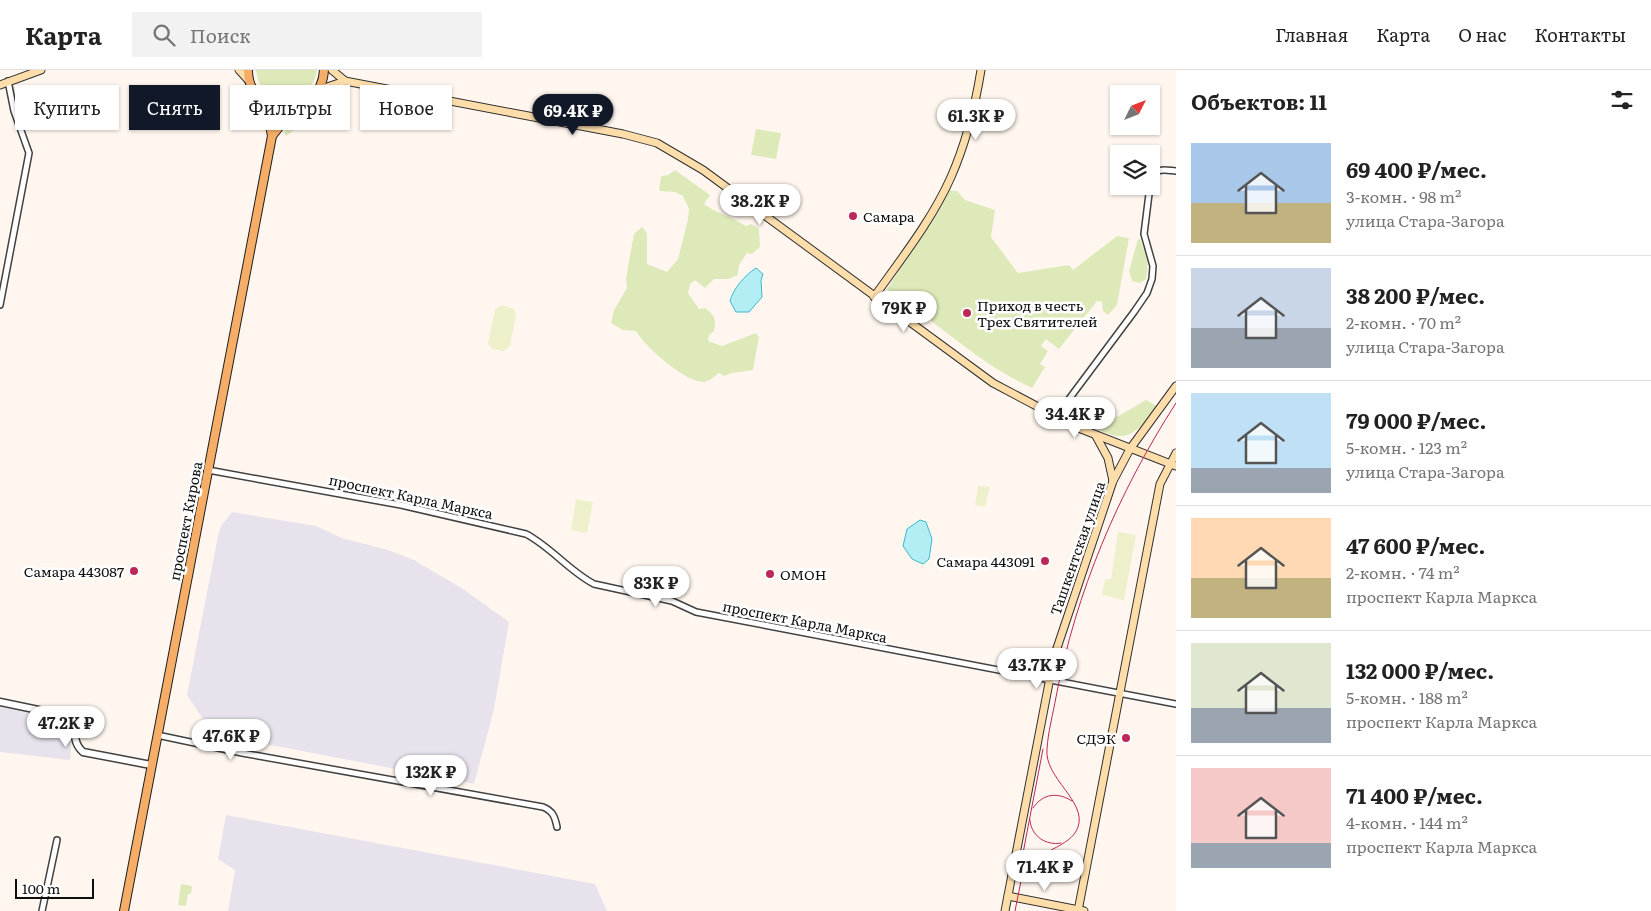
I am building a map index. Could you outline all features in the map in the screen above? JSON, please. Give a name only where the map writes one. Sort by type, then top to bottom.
[{"type":"main road","points":[[0,85],[41,70]]},
{"type":"main road","points":[[239,70],[250,81]]},
{"type":"main road","points":[[248,70],[252,85]]},
{"type":"main road","points":[[320,85],[324,70]]},
{"type":"main road","points":[[332,70],[345,81]]},
{"type":"main road","points":[[874,297],[928,219],[951,178],[971,120],[980,70]]},
{"type":"main road","points":[[333,85],[345,81],[623,134],[657,143],[703,170],[993,383],[1058,419],[1096,436],[1173,465]]},
{"type":"main road","points":[[271,130],[272,136]]},
{"type":"main road","points":[[272,136],[277,130]]},
{"type":"main road","name":"проспект Кирова","points":[[124,911],[272,136]]},
{"type":"main road","name":"Ташкентская улица","points":[[1005,911],[1054,657],[1113,481],[1130,449],[1176,386]]},
{"type":"main road","points":[[1096,436],[1108,458],[1113,481]]},
{"type":"main road","points":[[1008,896],[1080,910],[1160,484],[1173,465],[1176,453]]},
{"type":"street","points":[[0,305],[29,154],[14,111],[8,81]]},
{"type":"street","points":[[1160,170],[1176,171]]},
{"type":"street","points":[[1058,419],[1069,400],[1134,312],[1152,279],[1154,266],[1144,234],[1149,195]]},
{"type":"street","name":"проспект Карла Маркса","points":[[208,470],[401,505],[526,534],[536,539],[594,584],[672,601],[696,612],[1176,704]]},
{"type":"street","points":[[0,702],[72,717],[76,722],[75,741],[77,747],[83,752],[152,765]]},
{"type":"street","points":[[157,735],[242,753],[543,808],[550,810],[555,817],[557,827]]},
{"type":"street","points":[[42,911],[57,840]]},
{"type":"shaded area","points":[[232,512],[316,526],[342,538],[388,550],[414,560],[463,589],[509,622],[494,709],[474,784],[213,734],[187,695],[218,536],[221,526]]},
{"type":"shaded area","points":[[0,706],[70,719],[73,723],[70,760],[0,752]]},
{"type":"shaded area","points":[[226,815],[595,884],[607,911],[228,911],[235,870],[218,859]]},
{"type":"green space","points":[[256,70],[317,70],[311,85],[260,85]]},
{"type":"green space","points":[[756,129],[781,133],[776,159],[751,155]]},
{"type":"green space","points":[[286,130],[294,130],[286,136],[284,133]]},
{"type":"green space","points":[[675,170],[710,195],[704,204],[746,226],[751,224],[759,229],[760,247],[752,254],[747,253],[739,265],[738,275],[728,279],[714,279],[705,288],[695,280],[690,284],[688,293],[699,309],[705,308],[714,318],[714,331],[709,335],[708,341],[722,346],[756,333],[759,337],[753,370],[724,376],[719,373],[705,382],[695,380],[676,370],[656,354],[636,331],[623,330],[611,323],[614,310],[627,288],[626,278],[634,234],[642,227],[647,233],[647,264],[667,272],[678,259],[689,209],[683,196],[675,192],[659,191],[661,176],[668,175]]},
{"type":"green space","points":[[949,190],[957,191],[965,200],[995,210],[991,237],[1018,273],[1069,265],[1073,270],[1117,236],[1129,238],[1117,305],[1108,315],[1103,311],[1102,302],[1097,301],[1059,349],[1046,339],[1041,346],[1048,351],[1040,364],[1045,367],[1032,388],[976,355],[887,289]]},
{"type":"green space","points":[[1138,239],[1140,239],[1148,262],[1146,279],[1140,283],[1132,281],[1129,271]]},
{"type":"green space","points":[[501,305],[514,309],[516,314],[510,346],[504,351],[492,349],[488,344],[495,309]]},
{"type":"green space","points":[[1073,400],[1112,418],[1146,400],[1157,406],[1136,430],[1128,435],[1119,436],[1099,430],[1072,418],[1067,412]]},
{"type":"green space","points":[[978,486],[990,487],[985,507],[975,505]]},
{"type":"green space","points":[[576,499],[593,502],[587,533],[571,530]]},
{"type":"green space","points":[[1118,532],[1136,535],[1124,600],[1102,595],[1105,579],[1111,579]]},
{"type":"green space","points":[[181,884],[192,886],[191,894],[188,894],[186,906],[178,905]]},
{"type":"water","points":[[756,268],[763,274],[761,280],[762,297],[749,312],[736,312],[730,301],[732,296],[740,283]]},
{"type":"water","points":[[920,520],[926,522],[932,539],[929,559],[923,564],[912,559],[903,546],[907,529]]},
{"type":"tram line","points":[[1015,911],[1023,871],[1036,859],[1068,840],[1078,827],[1079,817],[1077,808],[1052,770],[1048,760],[1047,749],[1048,736],[1065,658],[1087,582],[1102,544],[1136,472],[1176,403]]},
{"type":"tram line","points":[[1019,874],[1043,749]]},
{"type":"tram line","points":[[1033,808],[1041,799],[1056,795],[1072,801]]},
{"type":"tram line","points":[[1030,820],[1033,831],[1040,839],[1055,844],[1061,843]]},
{"type":"place","name":"Самара","points":[[853,216]]},
{"type":"place","name":"Приход в честь Трех Святителей","points":[[967,313]]},
{"type":"place","name":"Самара 443091","points":[[1045,561]]},
{"type":"place","name":"Самара 443087","points":[[134,571]]},
{"type":"place","name":"ОМОН","points":[[770,574]]},
{"type":"place","name":"СДЭК","points":[[1126,738]]}]
